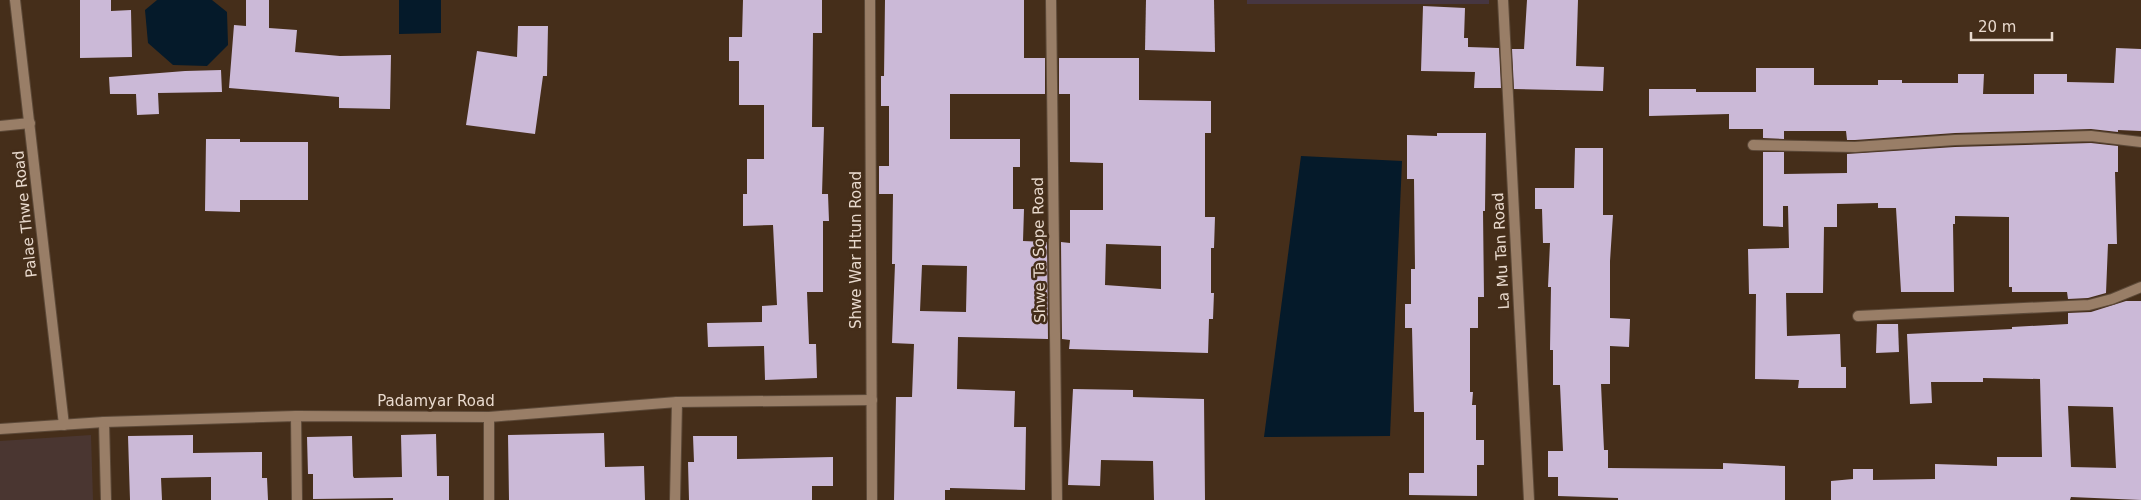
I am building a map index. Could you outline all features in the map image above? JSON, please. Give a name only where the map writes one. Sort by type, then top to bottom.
[{"type":"street","name":"Palae Thwe Road","points":[[15,0],[64,425]]},
{"type":"street","name":"Shwe War Htun Road","points":[[870,0],[872,500]]},
{"type":"street","name":"Shwe Ta Sope Road","points":[[1051,0],[1057,500]]},
{"type":"street","name":"La Mu Tan Road","points":[[1502,0],[1530,500]]},
{"type":"street","points":[[0,126],[30,123]]},
{"type":"street","points":[[1753,145],[1855,147],[1955,140],[2091,136],[2141,142]]},
{"type":"street","points":[[1858,316],[2090,306],[2141,287]]},
{"type":"street","name":"Padamyar Road","points":[[0,429],[104,422],[296,416],[489,417],[677,402],[872,400]]},
{"type":"street","points":[[675,500],[677,402]]},
{"type":"street","points":[[296,416],[297,500]]},
{"type":"street","points":[[489,417],[489,500]]},
{"type":"street","points":[[104,422],[106,500]]},
{"type":"shaded area","points":[[1247,0],[1489,0],[1489,4],[1247,4]]},
{"type":"shaded area","points":[[91,435],[93,500],[0,500],[0,441]]},
{"type":"water","points":[[157,0],[212,0],[227,12],[228,45],[207,66],[173,65],[148,43],[145,10]]},
{"type":"water","points":[[399,0],[441,0],[441,33],[399,34]]},
{"type":"water","points":[[1301,156],[1402,161],[1390,436],[1264,437]]},
{"type":"building","points":[[80,0],[111,0],[111,11],[131,10],[132,57],[80,58]]},
{"type":"building","points":[[246,0],[269,0],[269,28],[297,30],[295,52],[340,56],[391,55],[390,109],[339,108],[339,97],[229,88],[234,25],[246,26]]},
{"type":"building","points":[[743,0],[822,0],[822,33],[813,33],[812,127],[824,127],[822,194],[828,194],[829,221],[823,221],[823,292],[807,292],[809,344],[816,344],[817,378],[765,380],[764,346],[708,347],[707,323],[762,322],[762,306],[777,305],[773,225],[743,226],[743,194],[747,194],[747,159],[764,159],[764,105],[739,105],[739,61],[729,61],[729,37],[742,37]]},
{"type":"building","points":[[885,0],[1024,0],[1024,58],[1045,58],[1045,94],[950,94],[950,139],[1020,139],[1020,167],[1013,167],[1013,209],[1024,209],[1023,241],[1047,242],[1048,339],[958,337],[957,389],[1015,391],[1014,427],[1026,427],[1025,490],[950,488],[950,490],[945,490],[945,500],[894,500],[896,397],[912,397],[914,344],[892,343],[895,264],[892,264],[893,194],[879,194],[879,166],[889,166],[889,106],[881,106],[881,76],[884,76]],"holes":[[[922,265],[967,266],[966,312],[920,311]]]},
{"type":"building","points":[[1146,0],[1214,0],[1215,52],[1145,50]]},
{"type":"building","points":[[1527,0],[1578,0],[1576,66],[1604,67],[1603,91],[1514,89],[1512,49],[1524,49]]},
{"type":"building","points":[[1423,6],[1465,8],[1464,38],[1468,38],[1468,47],[1499,48],[1501,88],[1474,88],[1475,72],[1421,71]]},
{"type":"building","points":[[518,26],[548,26],[547,76],[543,76],[535,134],[466,125],[477,51],[517,57]]},
{"type":"building","points":[[2116,48],[2141,49],[2141,131],[2118,130],[2118,132],[2091,129],[1955,133],[1847,140],[1846,131],[1784,131],[1784,139],[1763,138],[1763,129],[1729,129],[1729,114],[1649,116],[1649,89],[1696,89],[1696,92],[1756,92],[1756,68],[1814,68],[1814,85],[1878,85],[1878,80],[1902,80],[1902,83],[1958,83],[1958,74],[1984,74],[1983,94],[2034,94],[2034,74],[2067,74],[2067,82],[2114,83]]},
{"type":"building","points":[[1059,58],[1139,58],[1139,100],[1211,101],[1211,133],[1205,133],[1205,217],[1215,217],[1214,248],[1211,248],[1211,293],[1214,293],[1213,319],[1209,319],[1208,353],[1069,349],[1070,340],[1062,339],[1061,242],[1070,243],[1070,210],[1103,210],[1103,163],[1070,162],[1070,94],[1059,94]],"holes":[[[1106,244],[1161,246],[1161,289],[1105,285]]]},
{"type":"building","points":[[221,70],[222,92],[158,93],[159,114],[137,115],[136,94],[110,94],[109,77]]},
{"type":"building","points":[[1437,133],[1486,133],[1485,211],[1483,211],[1484,297],[1478,297],[1478,328],[1470,328],[1470,392],[1473,392],[1472,405],[1476,405],[1476,440],[1484,440],[1484,465],[1477,465],[1477,496],[1409,495],[1409,473],[1424,473],[1424,412],[1414,412],[1412,328],[1405,328],[1405,304],[1411,304],[1411,269],[1415,269],[1414,179],[1407,179],[1407,135],[1437,136]]},
{"type":"building","points":[[206,139],[240,139],[240,142],[308,142],[308,200],[240,200],[240,212],[205,211]]},
{"type":"building","points":[[2091,143],[2118,146],[2118,172],[2115,172],[2117,244],[2108,244],[2106,293],[2088,298],[2068,299],[2067,292],[2012,292],[2012,287],[2009,287],[2009,217],[1955,216],[1955,224],[1953,224],[1954,292],[1901,292],[1896,208],[1878,208],[1878,203],[1837,204],[1837,227],[1824,227],[1823,293],[1786,293],[1787,336],[1840,334],[1841,367],[1846,367],[1846,388],[1798,388],[1799,380],[1755,379],[1756,294],[1749,294],[1748,249],[1789,248],[1788,206],[1783,206],[1783,227],[1763,226],[1763,152],[1784,152],[1784,174],[1847,173],[1847,154],[1955,147]]},
{"type":"building","points":[[1575,148],[1603,148],[1603,215],[1613,215],[1610,261],[1610,318],[1630,319],[1629,347],[1610,346],[1610,384],[1601,384],[1604,450],[1608,450],[1608,468],[1723,469],[1723,463],[1785,466],[1785,500],[1618,500],[1618,498],[1558,496],[1558,477],[1548,477],[1548,451],[1563,451],[1560,385],[1553,385],[1553,350],[1550,350],[1551,287],[1548,287],[1550,243],[1543,243],[1542,209],[1535,209],[1535,188],[1574,188]]},
{"type":"building","points":[[2126,301],[2141,301],[2141,500],[2071,497],[2070,500],[1831,500],[1831,481],[1853,479],[1853,469],[1873,469],[1873,480],[1935,479],[1935,464],[1997,466],[1997,457],[2042,457],[2040,379],[1983,378],[1983,382],[1931,382],[1932,403],[1910,404],[1907,334],[2012,329],[2012,327],[2068,324],[2068,313],[2091,312]],"holes":[[[2068,406],[2113,407],[2116,468],[2071,467]]]},
{"type":"building","points":[[1877,324],[1898,324],[1899,352],[1876,353]]},
{"type":"building","points":[[1073,389],[1133,390],[1133,397],[1204,399],[1205,500],[1154,500],[1153,461],[1101,460],[1100,486],[1068,485]]},
{"type":"building","points":[[604,433],[605,467],[644,466],[645,500],[509,500],[508,435]]},
{"type":"building","points":[[436,434],[437,476],[449,476],[449,500],[393,500],[393,498],[313,499],[313,474],[308,474],[307,437],[352,436],[354,478],[402,477],[401,435]]},
{"type":"building","points":[[193,435],[193,453],[262,452],[262,478],[267,478],[268,500],[211,500],[211,477],[161,478],[162,500],[130,500],[128,436]]},
{"type":"building","points":[[693,436],[737,436],[737,459],[833,457],[833,486],[812,486],[812,500],[689,500],[688,462],[694,462]]}]
